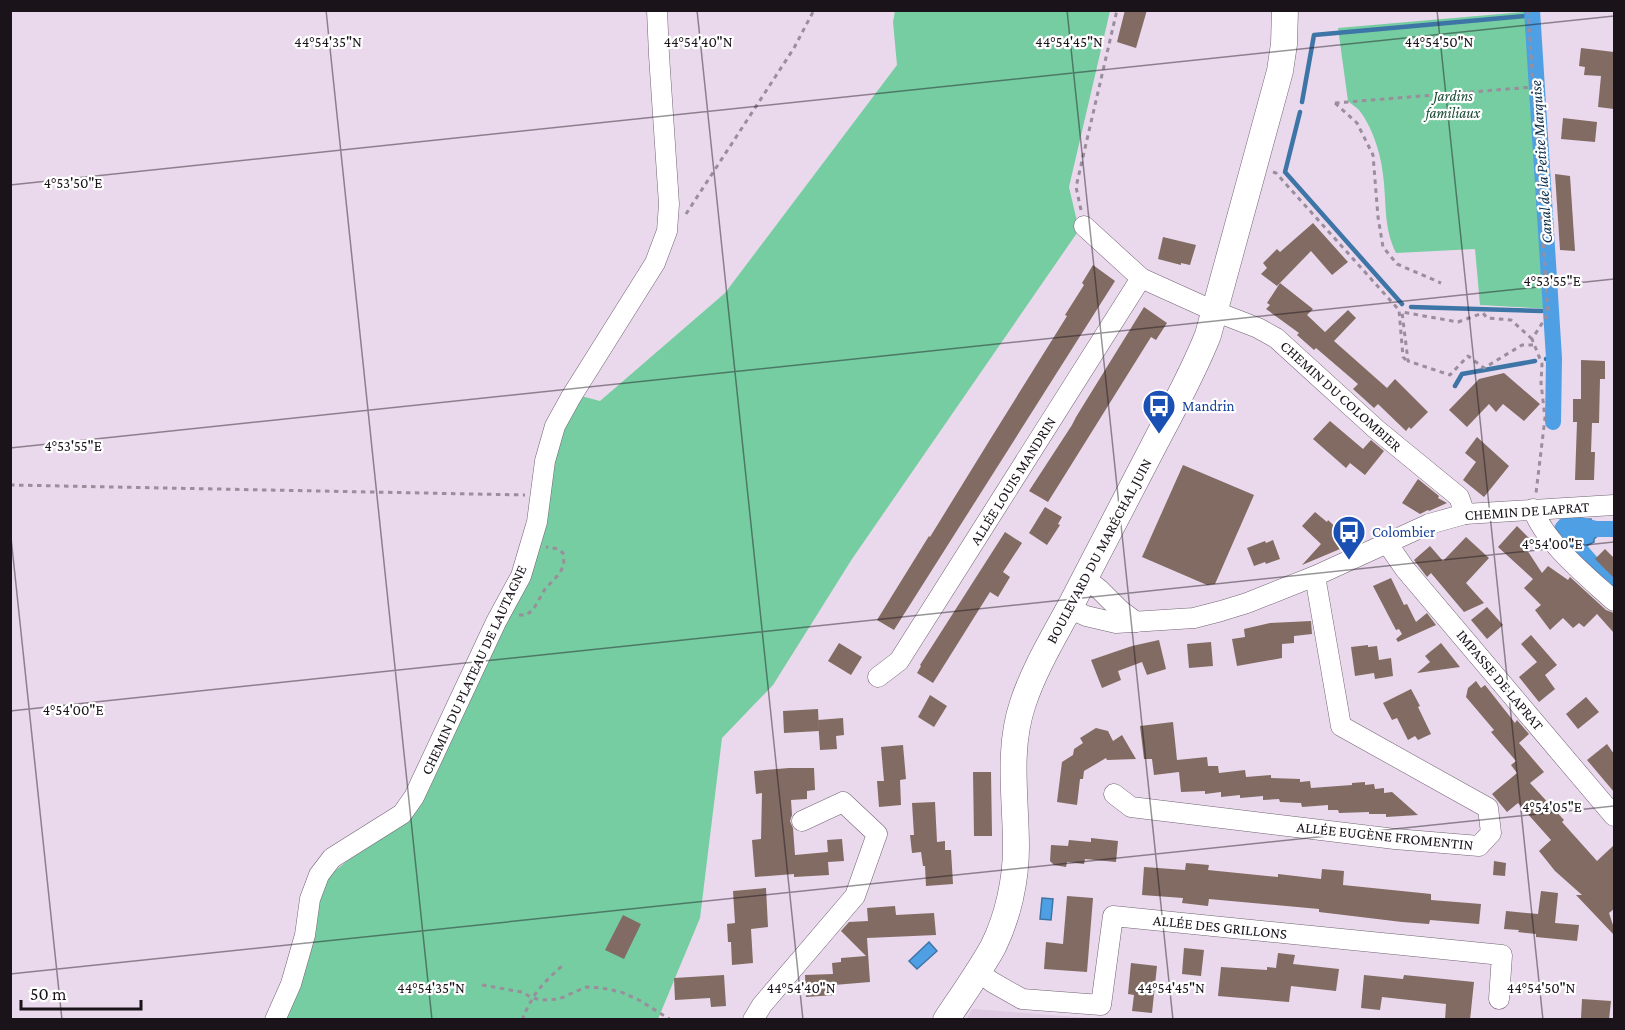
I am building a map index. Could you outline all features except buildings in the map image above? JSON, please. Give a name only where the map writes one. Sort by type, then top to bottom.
[{"type":"main road","name":"BOULEVARD DU MARÉCHAL JUIN","points":[[946,1020],[993,946],[1005,916],[1013,880],[1016,848],[1013,765],[1016,730],[1033,675],[1201,353],[1208,335],[1280,70],[1284,44],[1285,10]]},
{"type":"street","name":"CHEMIN DU PLATEAU DE LAUTAGNE","points":[[275,1020],[291,984],[305,935],[310,899],[319,875],[332,858],[402,814],[414,797],[496,622],[521,576],[537,522],[545,461],[555,426],[655,263],[668,231],[669,204],[657,10]]},
{"type":"street","name":"CHEMIN DU COLOMBIER","points":[[1084,226],[1141,278],[1258,328],[1276,338],[1376,429],[1459,497],[1465,514]]},
{"type":"street","name":"ALLÉE LOUIS MANDRIN","points":[[878,677],[899,661],[1141,278]]},
{"type":"street","name":"CHEMIN DE LAPRAT","points":[[1069,608],[1086,616],[1116,623],[1194,618],[1247,603],[1315,576],[1429,524],[1465,514],[1614,505]]},
{"type":"street","points":[[1533,509],[1537,520],[1565,557],[1614,601]]},
{"type":"street","name":"IMPASSE DE LAPRAT","points":[[1387,543],[1405,569],[1614,816]]},
{"type":"street","name":"ALLÉE EUGÈNE FROMENTIN","points":[[1114,794],[1131,807],[1395,839],[1479,846],[1491,833],[1488,808],[1341,726],[1315,576]]},
{"type":"street","points":[[1085,578],[1136,622]]},
{"type":"street","points":[[753,1020],[762,1005],[855,897],[878,834],[843,802],[802,821]]},
{"type":"street","name":"ALLÉE DES GRILLONS","points":[[978,971],[1022,999],[1101,1005],[1113,916],[1502,955],[1499,999]]},
{"type":"path","points":[[668,231],[681,221],[794,48],[814,10]]},
{"type":"path","points":[[1084,226],[1076,187],[1117,10]]},
{"type":"path","points":[[1528,10],[1548,314],[1532,339]]},
{"type":"path","points":[[1441,283],[1397,264],[1383,247],[1372,155],[1357,123],[1335,103],[1533,87]]},
{"type":"path","points":[[1254,166],[1276,173],[1399,310],[1403,357],[1407,361],[1449,375],[1468,356],[1484,368],[1522,345],[1534,345]]},
{"type":"path","points":[[1407,361],[1402,312],[1458,322],[1483,313],[1487,318],[1511,320],[1532,339],[1542,364],[1541,383],[1545,418],[1533,509]]},
{"type":"path","points":[[10,485],[541,495]]},
{"type":"path","points":[[496,622],[509,614],[526,615],[533,610],[545,589],[560,573],[564,564],[563,553],[558,549],[549,547],[530,549]]},
{"type":"path","points":[[522,1020],[532,998],[542,984],[562,965]]},
{"type":"path","points":[[483,985],[522,992],[532,998],[542,1000],[559,999],[586,987],[602,988],[621,992],[639,1000],[671,1020]]},
{"type":"shaded area","points":[[972,1009],[975,1009],[1101,1019],[967,1019]]},
{"type":"green space","points":[[895,11],[1110,11],[1069,187],[1079,230],[852,559],[773,685],[722,738],[700,918],[658,1019],[283,1020],[319,889],[330,875],[392,831],[416,807],[549,481],[567,417],[581,396],[600,401],[725,293],[897,65],[893,22]]},
{"type":"green space","name":"Jardins familiaux","points":[[1534,11],[1554,309],[1480,305],[1475,249],[1396,253],[1387,224],[1383,175],[1378,149],[1364,117],[1348,101],[1338,28]]},
{"type":"water","points":[[1591,519],[1592,527],[1598,526],[1600,534],[1594,542],[1582,548],[1564,529],[1567,528],[1567,520]]},
{"type":"water","points":[[1042,898],[1053,899],[1051,920],[1040,919]]},
{"type":"water","points":[[929,942],[937,951],[917,969],[909,961]]},
{"type":"waterway","name":"Canal de la Petite Marquise","points":[[1532,10],[1554,358],[1553,422]]},
{"type":"waterway","points":[[1302,102],[1314,35],[1525,16]]},
{"type":"waterway","points":[[1300,112],[1285,172],[1402,304]]},
{"type":"waterway","points":[[1411,307],[1542,311]]},
{"type":"waterway","name":"Canal de la Petite Marquise","points":[[1546,359],[1554,358]]},
{"type":"waterway","points":[[1455,386],[1462,374],[1535,361]]},
{"type":"waterway","points":[[1614,529],[1596,529],[1568,522],[1562,529],[1614,585]]},
{"type":"place","name":"Mandrin","points":[[1159,435]]},
{"type":"place","name":"Colombier","points":[[1349,561]]}]
